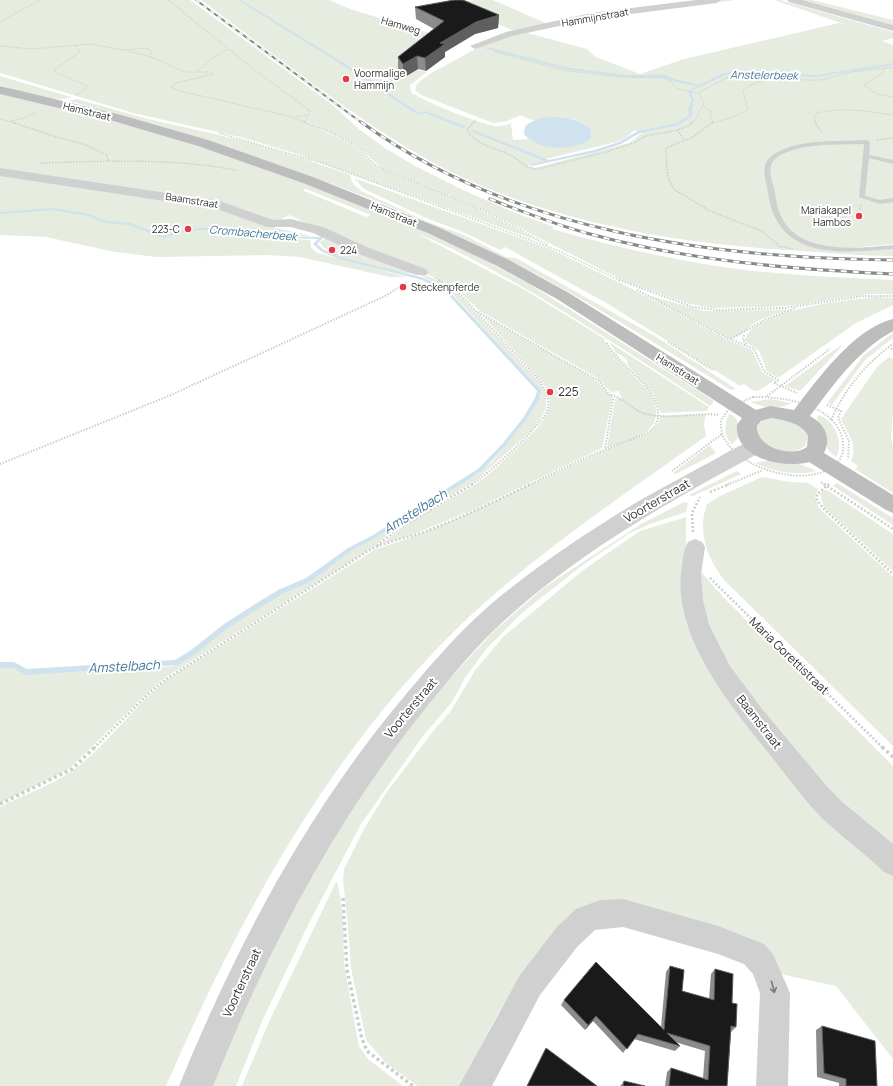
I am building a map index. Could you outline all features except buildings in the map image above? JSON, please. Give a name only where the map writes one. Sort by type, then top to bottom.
[{"type":"main road","name":"Hamstraat","points":[[0,90],[159,130],[262,164],[353,198],[451,238],[503,263],[562,296],[754,417]]},
{"type":"main road","points":[[798,418],[848,356],[874,334],[893,324]]},
{"type":"main road","points":[[774,412],[798,418],[811,427],[816,433],[818,444],[811,454],[799,458],[784,458],[769,454],[751,441],[746,430],[750,420],[761,414],[774,412]]},
{"type":"main road","points":[[811,454],[893,505]]},
{"type":"street","name":"Hammijnstraat","points":[[475,46],[515,32],[591,16],[717,0]]},
{"type":"street","points":[[792,0],[893,28]]},
{"type":"street","name":"Baamstraat","points":[[0,172],[220,205],[272,224],[291,223],[318,230],[364,251],[421,272]]},
{"type":"street","name":"Voorterstraat","points":[[196,1086],[250,963],[302,863],[344,794],[383,741],[464,645],[498,613],[552,569],[649,504],[756,446]]},
{"type":"street","name":"Baamstraat","points":[[695,547],[690,563],[690,596],[699,628],[715,663],[734,690],[803,778],[832,809],[867,838],[893,863]]},
{"type":"street","points":[[475,1086],[530,985],[567,937],[586,919],[600,914],[622,913],[718,940],[754,954],[764,964],[774,993],[772,1086]]},
{"type":"lane","points":[[893,200],[880,202],[862,197],[867,142],[797,147],[786,150],[769,162],[766,170],[776,213],[782,224],[795,235],[813,244],[840,250],[893,247]]},
{"type":"lane","points":[[866,156],[893,162]]},
{"type":"path","points":[[0,22],[40,0]]},
{"type":"path","points":[[168,0],[228,49],[304,105],[309,111],[305,122]]},
{"type":"path","name":"Hamweg","points":[[328,0],[362,13],[430,34]]},
{"type":"path","points":[[56,103],[87,89],[84,84],[59,74],[54,70],[57,66],[80,52],[75,45]]},
{"type":"path","points":[[0,46],[36,48],[94,45],[125,50],[151,57],[184,72],[210,71],[215,74],[176,83],[171,87],[180,91],[292,117],[354,144],[372,162],[380,167],[483,210],[557,250],[629,285],[730,340],[747,346],[756,351],[764,371],[778,380],[774,383],[780,386],[766,396],[753,398]]},
{"type":"path","points":[[475,46],[568,71],[622,77],[665,78],[672,82],[677,89],[697,93],[704,99],[695,120],[688,126],[678,130],[645,136],[636,142],[606,152],[535,169],[530,168],[511,156],[490,147],[469,134],[467,130],[472,126],[476,119]]},
{"type":"path","points":[[125,50],[148,49],[151,51],[151,57]]},
{"type":"path","points":[[198,72],[210,60],[228,49]]},
{"type":"path","points":[[813,244],[802,248],[785,248],[762,231],[710,211],[675,190],[671,186],[668,177],[666,148],[693,137],[712,122],[733,117],[748,110],[743,91],[751,84],[763,80],[778,78],[818,80],[893,67]]},
{"type":"path","points":[[885,68],[881,74],[865,82],[864,85],[871,91],[892,97]]},
{"type":"path","points":[[697,93],[732,77],[738,76],[763,80]]},
{"type":"path","points":[[702,106],[711,111],[710,117],[712,122]]},
{"type":"path","points":[[834,144],[817,127],[814,118],[817,113],[826,110],[843,110],[893,115]]},
{"type":"path","points":[[292,117],[307,115]]},
{"type":"path","points":[[0,118],[11,120],[48,136],[86,144],[107,155],[108,161]]},
{"type":"path","points":[[678,130],[684,140]]},
{"type":"path","points":[[867,142],[893,138]]},
{"type":"path","points":[[35,164],[108,161],[181,161],[237,170]]},
{"type":"path","points":[[354,175],[557,250]]},
{"type":"path","points":[[0,804],[72,769],[150,692],[168,678],[377,546],[395,531],[484,476],[526,437],[547,412],[548,396],[544,387],[476,311],[453,288],[440,280],[421,272]]},
{"type":"path","points":[[0,464],[203,380],[385,296],[405,284]]},
{"type":"path","points":[[629,285],[700,308],[718,310],[800,307],[863,296],[893,296]]},
{"type":"path","points":[[730,340],[744,335],[751,327],[764,320],[800,307]]},
{"type":"path","points":[[476,311],[590,375],[603,385],[613,399],[612,413],[604,449]]},
{"type":"path","points":[[744,335],[743,340],[747,346]]},
{"type":"path","points":[[377,546],[402,540],[459,517],[604,449],[648,432],[656,425],[659,415],[655,400],[650,392],[610,349],[606,342],[608,341]]},
{"type":"path","points":[[831,420],[836,409],[866,366],[893,344]]},
{"type":"path","points":[[888,347],[893,350]]},
{"type":"path","points":[[611,395],[616,396],[642,413],[659,415],[705,412],[724,416]]},
{"type":"path","points":[[708,493],[763,470]]},
{"type":"path","points":[[811,475],[893,530]]},
{"type":"path","name":"Maria Gorettistraat","points":[[701,496],[695,503],[692,512],[695,547],[700,562],[712,580],[893,757]]},
{"type":"path","points":[[343,898],[347,970],[362,1039],[367,1051],[413,1086]]},
{"type":"shaded area","points":[[0,0],[190,0],[334,106],[360,130],[385,148],[413,165],[463,190],[515,213],[554,227],[552,229],[652,254],[728,268],[841,278],[893,280],[893,294],[868,294],[796,305],[768,307],[712,308],[686,303],[624,281],[478,207],[381,167],[355,144],[306,121],[352,144],[376,166],[473,206],[541,242],[291,152],[240,137],[133,113],[0,73]]},
{"type":"shaded area","points":[[201,0],[326,0],[350,10],[441,38],[412,61],[408,60],[402,64],[407,68],[427,72],[410,85],[412,93],[440,107],[488,124],[498,126],[512,123],[513,140],[529,139],[545,145],[568,147],[583,143],[591,138],[591,130],[576,120],[552,117],[535,120],[528,119],[521,115],[507,121],[493,123],[421,95],[415,90],[417,84],[428,75],[492,40],[586,18],[724,0],[735,0],[598,18],[527,33],[587,49],[596,57],[640,74],[684,59],[839,23],[847,25],[774,0],[780,0],[893,32],[893,38],[882,41],[893,45],[893,244],[827,250],[856,252],[893,249],[893,256],[752,247],[702,242],[651,234],[600,224],[550,210],[502,194],[455,174],[411,150],[384,133],[331,97]],"holes":[[[635,130],[642,133],[629,143],[535,168],[527,165],[546,161],[472,131],[546,159],[616,142],[624,139]]]},
{"type":"shaded area","points":[[474,0],[493,0],[550,25],[512,30],[453,5]]},
{"type":"shaded area","points":[[804,0],[812,0],[893,20],[893,25]]},
{"type":"shaded area","points":[[0,76],[71,97],[55,99],[26,94],[0,85]]},
{"type":"shaded area","points":[[0,93],[120,123],[187,142],[291,178],[423,230],[471,253],[531,285],[714,401],[710,406],[538,296],[463,254],[416,233],[525,290],[605,339],[604,340],[611,351],[649,392],[655,404],[656,415],[648,430],[639,436],[629,441],[607,447],[615,399],[622,398],[618,391],[611,392],[596,377],[480,311],[460,292],[444,281],[381,257],[289,215],[276,222],[217,201],[0,170]],"holes":[[[306,189],[371,215],[366,217],[302,190]]]},
{"type":"shaded area","points":[[77,99],[144,118],[245,141],[302,158],[350,175],[353,184],[361,191],[428,222],[464,235],[506,257],[516,258],[658,338],[736,389],[731,390],[581,299],[520,265],[437,227],[386,205],[282,166],[176,132],[69,101]]},
{"type":"shaded area","points":[[0,173],[189,200],[276,228],[311,236],[275,236],[274,238],[310,240],[311,248],[318,253],[407,277],[390,277],[300,257],[267,255],[157,257],[115,252],[46,237],[0,235]]},
{"type":"shaded area","points":[[354,178],[553,250],[628,287],[726,339],[752,350],[762,372],[775,380],[758,391],[752,390],[744,384],[740,386],[608,304],[505,247],[500,250],[463,232],[426,218],[364,189]]},
{"type":"shaded area","points":[[327,237],[412,273],[391,271],[347,260],[325,248],[320,242]]},
{"type":"shaded area","points":[[422,274],[447,284],[455,290],[540,383],[546,394],[546,407],[541,418],[532,430],[475,481],[390,533],[375,546],[166,677],[148,692],[70,768],[0,803],[0,667],[13,667],[25,674],[172,666],[190,657],[225,629],[256,608],[273,598],[305,584],[348,551],[376,537],[454,487],[478,474],[490,464],[526,420],[541,396],[538,387],[450,291],[420,275]]},
{"type":"shaded area","points":[[647,295],[704,311],[788,310],[762,319],[737,336],[728,338]]},
{"type":"shaded area","points":[[879,297],[893,298],[893,305],[856,323],[778,378],[767,371],[759,351],[745,341],[750,331],[763,322],[782,314],[826,303]]},
{"type":"shaded area","points":[[482,315],[584,373],[603,388],[612,400],[602,448],[475,509],[409,536],[384,543],[405,526],[476,484],[488,475],[540,425],[545,418],[550,402],[548,393],[543,383]]},
{"type":"shaded area","points":[[893,333],[893,338],[865,360],[832,405],[827,403],[864,355]]},
{"type":"shaded area","points":[[609,342],[709,407],[707,411],[661,413],[653,394],[627,364],[627,360],[616,353]]},
{"type":"shaded area","points":[[841,345],[842,346],[800,391],[785,386]]},
{"type":"shaded area","points":[[889,357],[893,359],[893,412],[891,436],[893,447],[893,493],[855,469],[858,466],[851,461],[853,455],[853,444],[841,419],[877,367]]},
{"type":"shaded area","points":[[770,399],[791,403],[776,408],[765,407],[750,402]]},
{"type":"shaded area","points":[[706,414],[704,424],[706,436],[584,523],[525,568],[497,592],[469,617],[420,667],[374,721],[332,777],[258,896],[225,959],[166,1086],[0,1086],[0,807],[48,784],[76,768],[100,747],[144,700],[168,679],[376,549],[410,538],[455,520],[605,450],[645,435],[657,426],[661,416]]},
{"type":"shaded area","points":[[729,414],[737,420],[739,427],[738,438],[732,444],[727,437],[725,430]]},
{"type":"shaded area","points":[[818,415],[829,421],[836,432],[839,445],[836,457],[829,450],[822,438],[818,426]]},
{"type":"shaded area","points":[[778,418],[795,424],[803,429],[808,437],[805,446],[799,450],[793,451],[780,450],[768,445],[758,437],[757,427],[761,422],[768,419]]},
{"type":"shaded area","points":[[710,445],[716,453],[676,474],[673,473]]},
{"type":"shaded area","points":[[768,460],[803,465],[816,471],[800,473],[785,472],[770,469],[755,463]]},
{"type":"shaded area","points":[[737,471],[741,474],[693,496],[689,495]]},
{"type":"shaded area","points":[[762,477],[790,482],[808,483],[818,489],[815,497],[819,508],[893,577],[893,746],[725,581],[713,563],[704,535],[704,514],[707,504],[720,496]]},
{"type":"shaded area","points":[[837,483],[893,518],[893,525],[833,486]]},
{"type":"shaded area","points":[[827,490],[893,534],[893,571],[824,507],[820,495],[822,491]]},
{"type":"shaded area","points":[[684,502],[688,503],[686,512],[650,524],[630,533],[584,564],[523,612],[486,649],[465,678],[452,702],[423,736],[361,824],[310,921],[263,1019],[236,1086],[210,1086],[226,1045],[308,879],[370,780],[431,699],[494,631],[545,587],[641,524]]},
{"type":"shaded area","points":[[686,517],[686,542],[699,640],[893,869],[893,1059],[836,986],[780,974],[626,903],[522,976],[497,1015],[460,1086],[418,1086],[386,1063],[366,1040],[351,968],[343,880],[344,869],[364,829],[386,793],[434,730],[450,712],[476,669],[504,636],[582,571],[640,531]]},
{"type":"shaded area","points":[[696,566],[723,597],[893,766],[893,855],[843,811],[712,650]]},
{"type":"shaded area","points":[[336,882],[338,884],[343,916],[344,964],[359,1046],[368,1059],[403,1086],[242,1086],[268,1024]]},
{"type":"water","points":[[557,117],[571,119],[584,124],[591,130],[591,138],[576,146],[557,148],[538,144],[530,140],[524,134],[525,127],[531,122],[544,118]]},
{"type":"waterway","points":[[239,0],[388,92],[387,93],[419,114],[425,112],[464,127]]},
{"type":"waterway","points":[[487,48],[570,69],[626,76],[666,76],[673,80],[700,86]]},
{"type":"waterway","name":"Anstelerbeek","points":[[700,86],[722,75],[736,72],[816,76],[893,64]]},
{"type":"waterway","name":"Anstelerbeek","points":[[532,165],[595,151],[620,143],[639,132],[678,124],[691,115],[690,108],[693,100],[689,91],[700,86]]},
{"type":"waterway","points":[[472,131],[548,161]]},
{"type":"waterway","name":"Crombacherbeek","points":[[0,213],[53,209],[89,215],[105,222],[130,224],[163,237],[186,230],[203,229],[236,230],[285,237],[320,238]]},
{"type":"waterway","name":"Amstelbach","points":[[0,665],[14,665],[26,672],[176,663],[193,652],[226,626],[254,608],[280,592],[308,580],[350,549],[375,536],[480,470],[515,432],[538,398],[539,391],[444,288],[420,278],[343,259],[323,251],[315,244],[323,236]]},
{"type":"railway","points":[[196,0],[362,123]]},
{"type":"railway","points":[[361,122],[420,159],[483,190],[548,213],[615,232],[684,244],[754,253],[824,258],[893,260]]},
{"type":"railway","points":[[490,199],[577,230],[665,251],[778,266],[893,274]]},
{"type":"place","name":"Voormalige Hammijn","points":[[346,79]]},
{"type":"place","name":"Mariakapel Hambos","points":[[859,216]]},
{"type":"place","name":"223-C","points":[[188,229]]},
{"type":"place","name":"224","points":[[332,250]]},
{"type":"place","name":"Steckenpferde","points":[[403,287]]},
{"type":"place","name":"225","points":[[550,392]]}]
